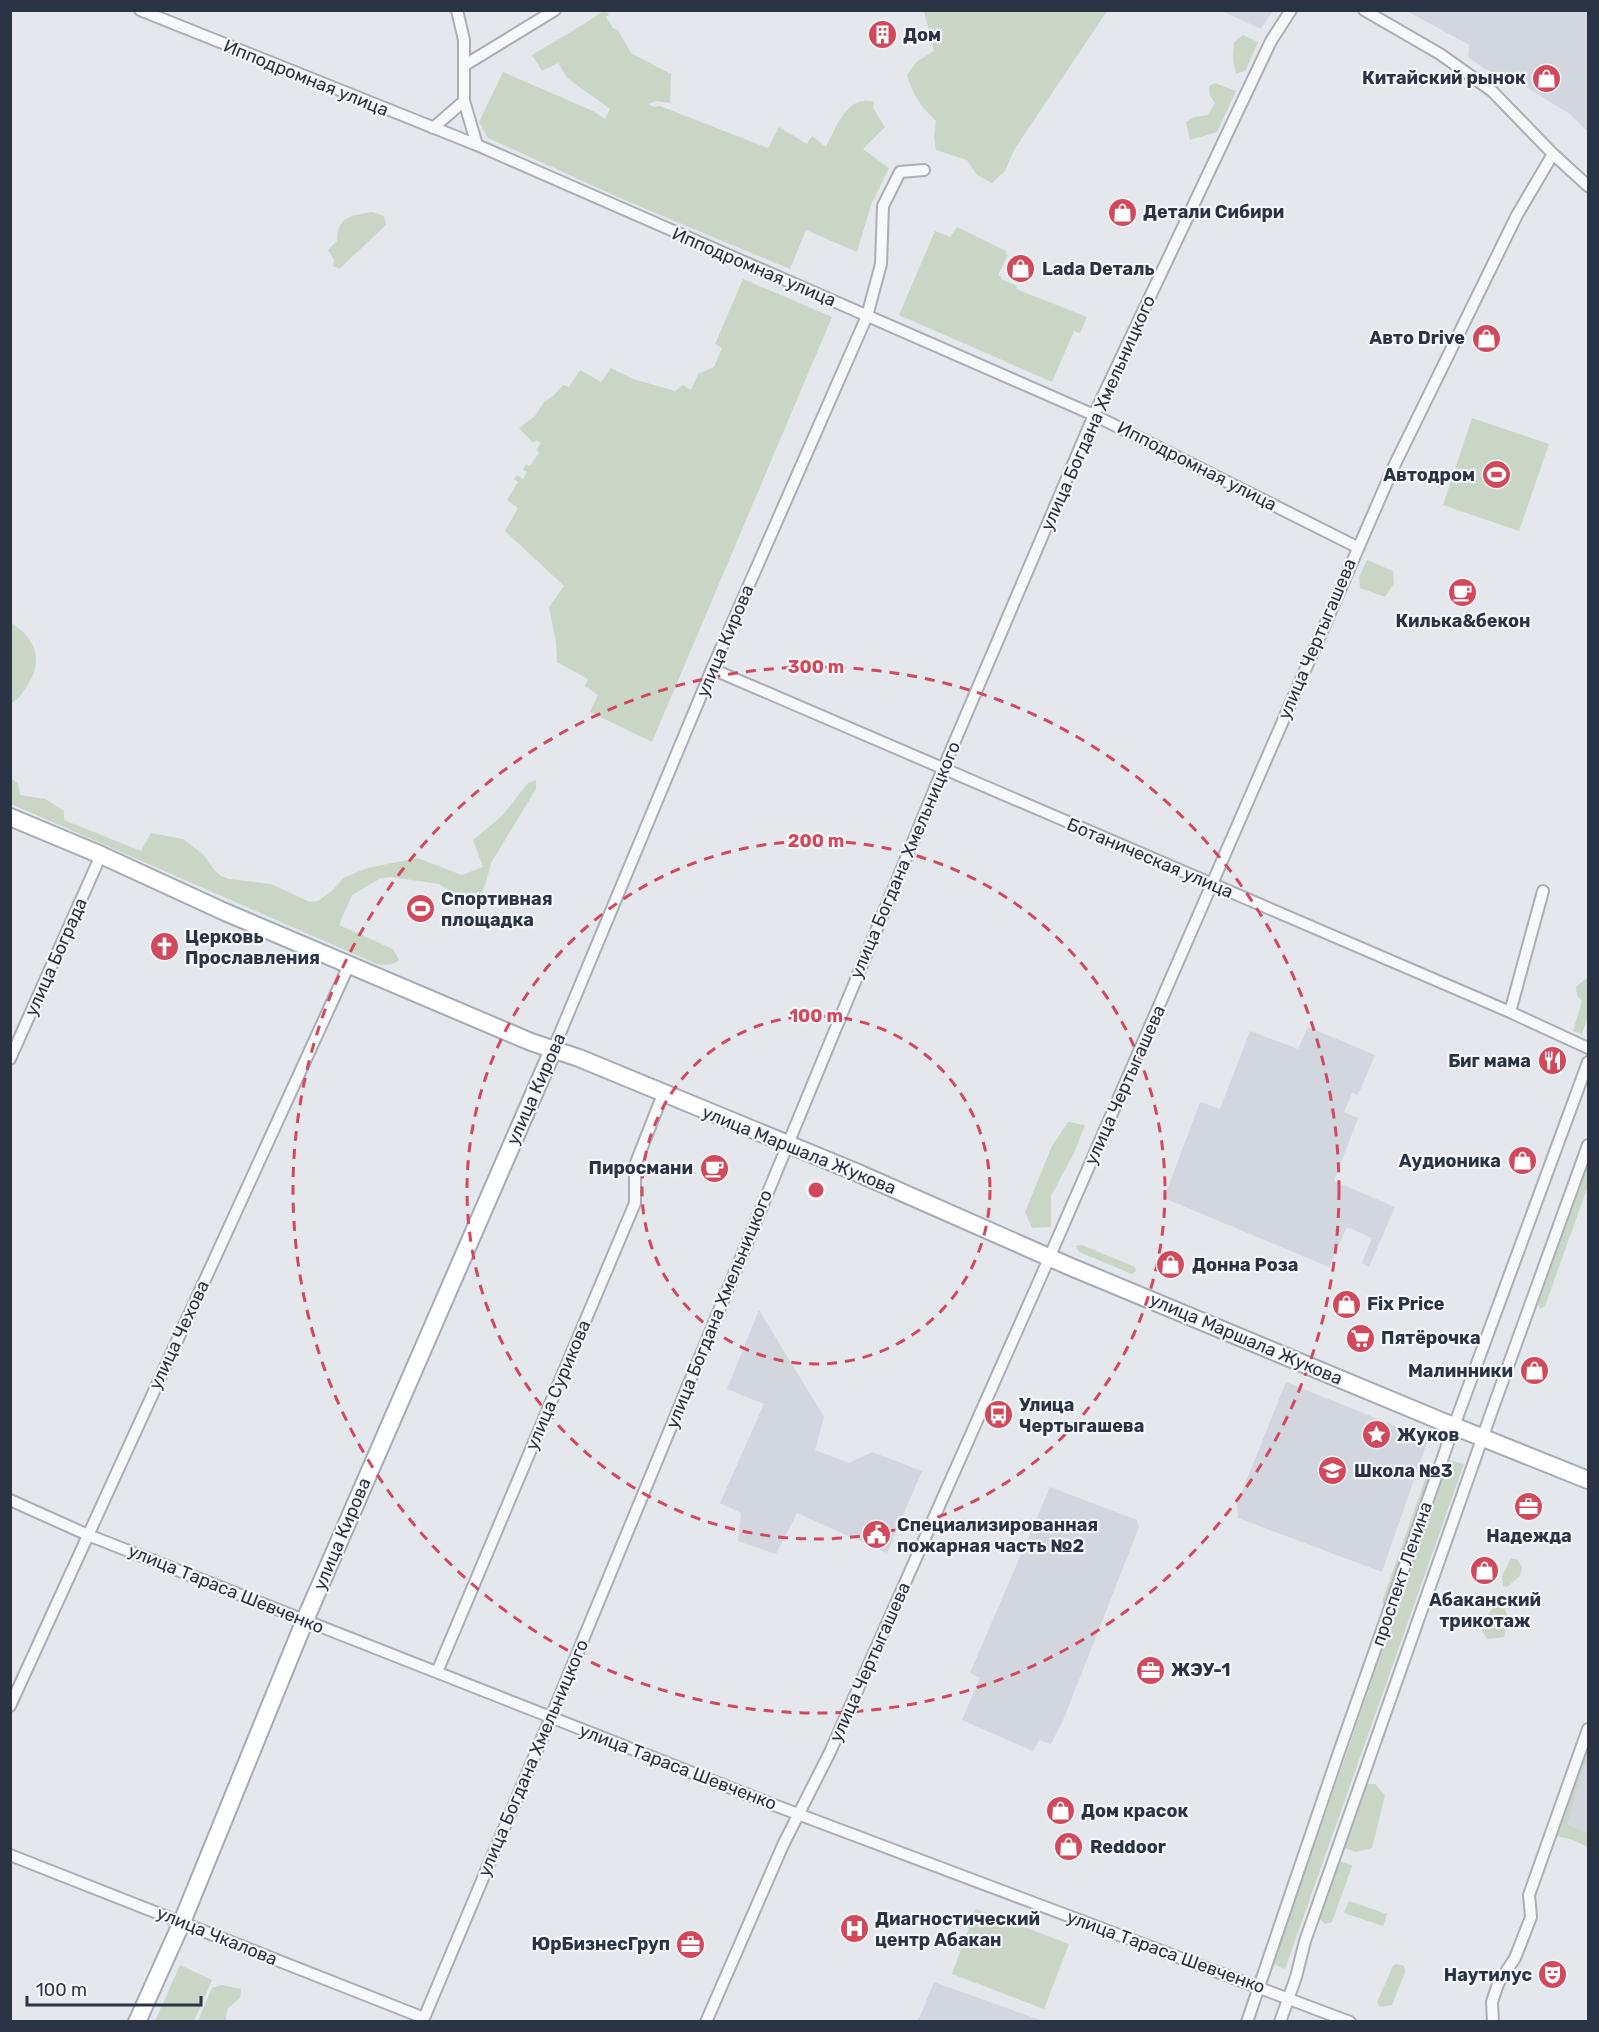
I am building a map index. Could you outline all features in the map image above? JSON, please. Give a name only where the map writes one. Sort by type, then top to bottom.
[{"type":"main road","name":"улица Маршала Жукова","points":[[11,819],[101,855],[225,912],[531,1042],[858,1173],[1049,1257],[1588,1480]]},
{"type":"main road","name":"улица Кирова","points":[[137,2022],[182,1922],[305,1620],[553,1050]]},
{"type":"street","name":"Ипподромная улица","points":[[140,10],[477,146],[1094,415],[1357,547]]},
{"type":"street","points":[[457,10],[464,40],[464,101],[477,146]]},
{"type":"street","points":[[465,64],[555,10]]},
{"type":"street","points":[[1364,10],[1440,54],[1492,91],[1553,154],[1588,186]]},
{"type":"street","name":"улица Богдана Хмельницкого","points":[[424,2018],[943,769],[1094,415],[1271,41],[1289,12]]},
{"type":"street","points":[[433,128],[464,101]]},
{"type":"street","name":"улица Чертыгашева","points":[[706,2022],[798,1813],[830,1752],[1049,1257],[1357,547],[1470,307],[1517,215],[1553,154]]},
{"type":"street","name":"улица Кирова","points":[[553,1050],[712,669],[867,316],[881,264],[883,206],[900,172],[924,170]]},
{"type":"street","name":"Ботаническая улица","points":[[712,669],[1510,1012],[1588,1048]]},
{"type":"street","name":"улица Бограда","points":[[10,1059],[101,855]]},
{"type":"street","points":[[1510,1012],[1543,891]]},
{"type":"street","name":"улица Чехова","points":[[10,1706],[349,965]]},
{"type":"street","name":"проспект Ленина","points":[[1247,2022],[1454,1426],[1588,1062]]},
{"type":"street","name":"улица Сурикова","points":[[437,1672],[635,1203],[635,1166],[663,1094]]},
{"type":"street","name":"проспект Ленина","points":[[1281,2022],[1305,1941],[1588,1145]]},
{"type":"street","name":"улица Тараса Шевченко","points":[[10,1500],[88,1535],[551,1717],[1350,2022]]},
{"type":"street","points":[[1493,2022],[1492,2002],[1498,1984],[1515,1958],[1531,1917],[1529,1895],[1588,1729]]},
{"type":"street","name":"улица Чкалова","points":[[10,1855],[424,2018]]},
{"type":"shaded area","points":[[1222,11],[1273,11],[1261,29]]},
{"type":"shaded area","name":"Китайский рынок","points":[[1407,11],[1588,11],[1588,132],[1570,114],[1526,87],[1485,69],[1468,57],[1469,45]]},
{"type":"shaded area","points":[[1308,1027],[1375,1055],[1358,1095],[1352,1093],[1344,1112],[1358,1118],[1334,1181],[1395,1207],[1369,1267],[1362,1263],[1372,1238],[1347,1227],[1329,1267],[1164,1198],[1200,1102],[1220,1109],[1250,1031],[1298,1049]]},
{"type":"shaded area","points":[[759,1310],[824,1417],[815,1450],[849,1463],[872,1452],[922,1471],[887,1553],[797,1513],[776,1554],[738,1541],[741,1513],[720,1503],[764,1404],[727,1389]]},
{"type":"shaded area","name":"Школа №3","points":[[1286,1382],[1428,1439],[1382,1572],[1238,1518],[1237,1504]]},
{"type":"shaded area","points":[[1050,1487],[1137,1520],[1139,1527],[1064,1718],[1051,1744],[1039,1740],[1033,1751],[962,1720],[980,1678],[970,1673]]},
{"type":"shaded area","points":[[1588,1738],[1588,1845],[1555,1833]]},
{"type":"shaded area","points":[[934,1982],[1040,2020],[918,2021]]},
{"type":"green space","points":[[603,11],[609,15],[606,17],[613,28],[618,30],[631,53],[671,74],[670,103],[657,101],[648,104],[654,107],[660,106],[768,148],[779,127],[807,144],[812,136],[826,147],[838,122],[850,108],[865,101],[874,102],[873,108],[885,127],[863,149],[889,168],[871,205],[857,252],[806,230],[790,269],[629,202],[488,138],[479,122],[503,72],[593,111],[605,119],[610,109],[567,78],[558,63],[542,71],[532,55]]},
{"type":"green space","points":[[924,11],[1107,11],[1014,150],[1005,171],[992,183],[977,175],[967,160],[936,150],[934,137],[936,121],[918,100],[907,75],[916,62],[934,51]]},
{"type":"green space","points":[[1243,35],[1258,42],[1246,70],[1236,74],[1233,59],[1234,42]]},
{"type":"green space","points":[[1215,83],[1236,91],[1217,132],[1190,140],[1186,122],[1194,117],[1208,115],[1215,103],[1210,96],[1209,86]]},
{"type":"green space","points":[[372,212],[384,216],[386,225],[339,269],[333,266],[334,260],[328,250],[337,241],[340,226],[352,216]]},
{"type":"green space","points":[[957,227],[1006,251],[1005,254],[1008,255],[998,275],[1002,277],[1001,279],[1017,286],[1016,289],[1087,317],[1080,333],[1074,331],[1052,382],[899,315],[935,231],[950,237]]},
{"type":"green space","points":[[743,279],[832,317],[652,742],[590,712],[598,695],[585,686],[588,679],[557,662],[556,642],[549,607],[564,586],[505,531],[518,508],[507,500],[518,482],[514,479],[517,475],[523,479],[527,472],[523,469],[526,464],[530,466],[539,453],[537,450],[541,443],[537,440],[533,443],[519,428],[535,416],[544,402],[563,385],[569,387],[580,370],[601,382],[611,368],[633,379],[675,391],[683,385],[691,390],[698,374],[714,367],[722,348],[715,344]]},
{"type":"green space","name":"Автодром","points":[[1472,418],[1549,444],[1519,531],[1443,505]]},
{"type":"green space","points":[[1367,560],[1393,571],[1394,583],[1385,597],[1360,588],[1359,577]]},
{"type":"green space","points":[[10,622],[19,628],[31,642],[36,659],[27,686],[11,703]]},
{"type":"green space","points":[[10,777],[18,784],[20,795],[45,799],[64,811],[64,820],[141,851],[151,833],[183,839],[204,855],[221,876],[271,884],[310,902],[318,901],[332,891],[343,878],[367,868],[417,858],[462,875],[483,867],[473,840],[502,816],[528,783],[536,780],[536,789],[491,863],[478,903],[465,905],[455,894],[439,884],[391,877],[381,878],[352,895],[339,925],[393,949],[399,960],[386,965],[377,964],[11,804]]},
{"type":"green space","points":[[1588,977],[1588,1015],[1582,1034],[1573,1031],[1582,1001],[1577,995],[1576,987]]},
{"type":"green space","points":[[1068,1122],[1085,1125],[1074,1153],[1051,1196],[1051,1227],[1032,1228],[1025,1212],[1052,1146]]},
{"type":"green space","points":[[1588,1165],[1588,1186],[1545,1306],[1540,1309],[1538,1304]]},
{"type":"green space","points":[[1082,1245],[1135,1267],[1136,1271],[1132,1274],[1079,1252],[1076,1246]]},
{"type":"green space","points":[[1449,1460],[1464,1464],[1285,1969],[1273,1964]]},
{"type":"green space","points":[[1429,1476],[1384,1604],[1382,1602],[1426,1477]]},
{"type":"green space","points":[[1511,1558],[1518,1560],[1522,1568],[1520,1576],[1507,1587],[1503,1586],[1502,1576]]},
{"type":"green space","points":[[1494,1607],[1504,1607],[1508,1618],[1504,1637],[1487,1639],[1482,1631],[1488,1614]]},
{"type":"green space","points":[[1588,1736],[1588,1762],[1583,1768],[1567,1825],[1588,1834],[1588,1847],[1553,1835]]},
{"type":"green space","points":[[1364,1784],[1375,1784],[1385,1795],[1372,1848],[1356,1852],[1342,1847]]},
{"type":"green space","points":[[1339,1861],[1352,1866],[1332,1922],[1325,1924],[1319,1918]]},
{"type":"green space","points":[[1349,1901],[1387,1914],[1383,1926],[1344,1913]]},
{"type":"green space","points":[[976,1909],[1069,1944],[1044,2009],[952,1974]]},
{"type":"green space","points":[[1396,1964],[1404,1966],[1405,1972],[1392,2005],[1380,2007],[1377,2002]]},
{"type":"green space","points":[[180,1965],[212,1980],[194,2021],[155,2021]]},
{"type":"green space","points":[[222,1985],[241,1989],[240,1998],[227,2009],[226,2021],[198,2021],[212,1988]]},
{"type":"place","name":"Дом","points":[[882,35]]},
{"type":"place","name":"Китайский рынок","points":[[1547,78]]},
{"type":"place","name":"Детали Сибири","points":[[1122,212]]},
{"type":"place","name":"Lada Dеталь","points":[[1021,269]]},
{"type":"place","name":"Авто Drive","points":[[1486,338]]},
{"type":"place","name":"Автодром","points":[[1496,475]]},
{"type":"place","name":"Килька&бекон","points":[[1463,592]]},
{"type":"place","name":"Спортивная площадка","points":[[420,909]]},
{"type":"place","name":"Церковь Прославления","points":[[164,947]]},
{"type":"place","name":"Биг мама","points":[[1552,1061]]},
{"type":"place","name":"Аудионика","points":[[1522,1161]]},
{"type":"place","name":"Пиросмани","points":[[714,1168]]},
{"type":"place","name":"Донна Роза","points":[[1171,1265]]},
{"type":"place","name":"Fix Price","points":[[1346,1304]]},
{"type":"place","name":"Пятёрочка","points":[[1360,1338]]},
{"type":"place","name":"Малинники","points":[[1534,1371]]},
{"type":"place","name":"Улица Чертыгашева","points":[[998,1415]]},
{"type":"place","name":"Жуков","points":[[1376,1435]]},
{"type":"place","name":"Школа №3","points":[[1333,1471]]},
{"type":"place","name":"Надежда","points":[[1529,1507]]},
{"type":"place","name":"Специализированная пожарная часть №2","points":[[876,1535]]},
{"type":"place","name":"Абаканский трикотаж","points":[[1485,1571]]},
{"type":"place","name":"ЖЭУ-1","points":[[1150,1670]]},
{"type":"place","name":"Дом красок","points":[[1060,1811]]},
{"type":"place","name":"Reddoor","points":[[1069,1847]]},
{"type":"place","name":"Диагностический центр Абакан","points":[[854,1929]]},
{"type":"place","name":"ЮрБизнесГруп","points":[[691,1944]]},
{"type":"place","name":"Наутилус","points":[[1553,1975]]}]
